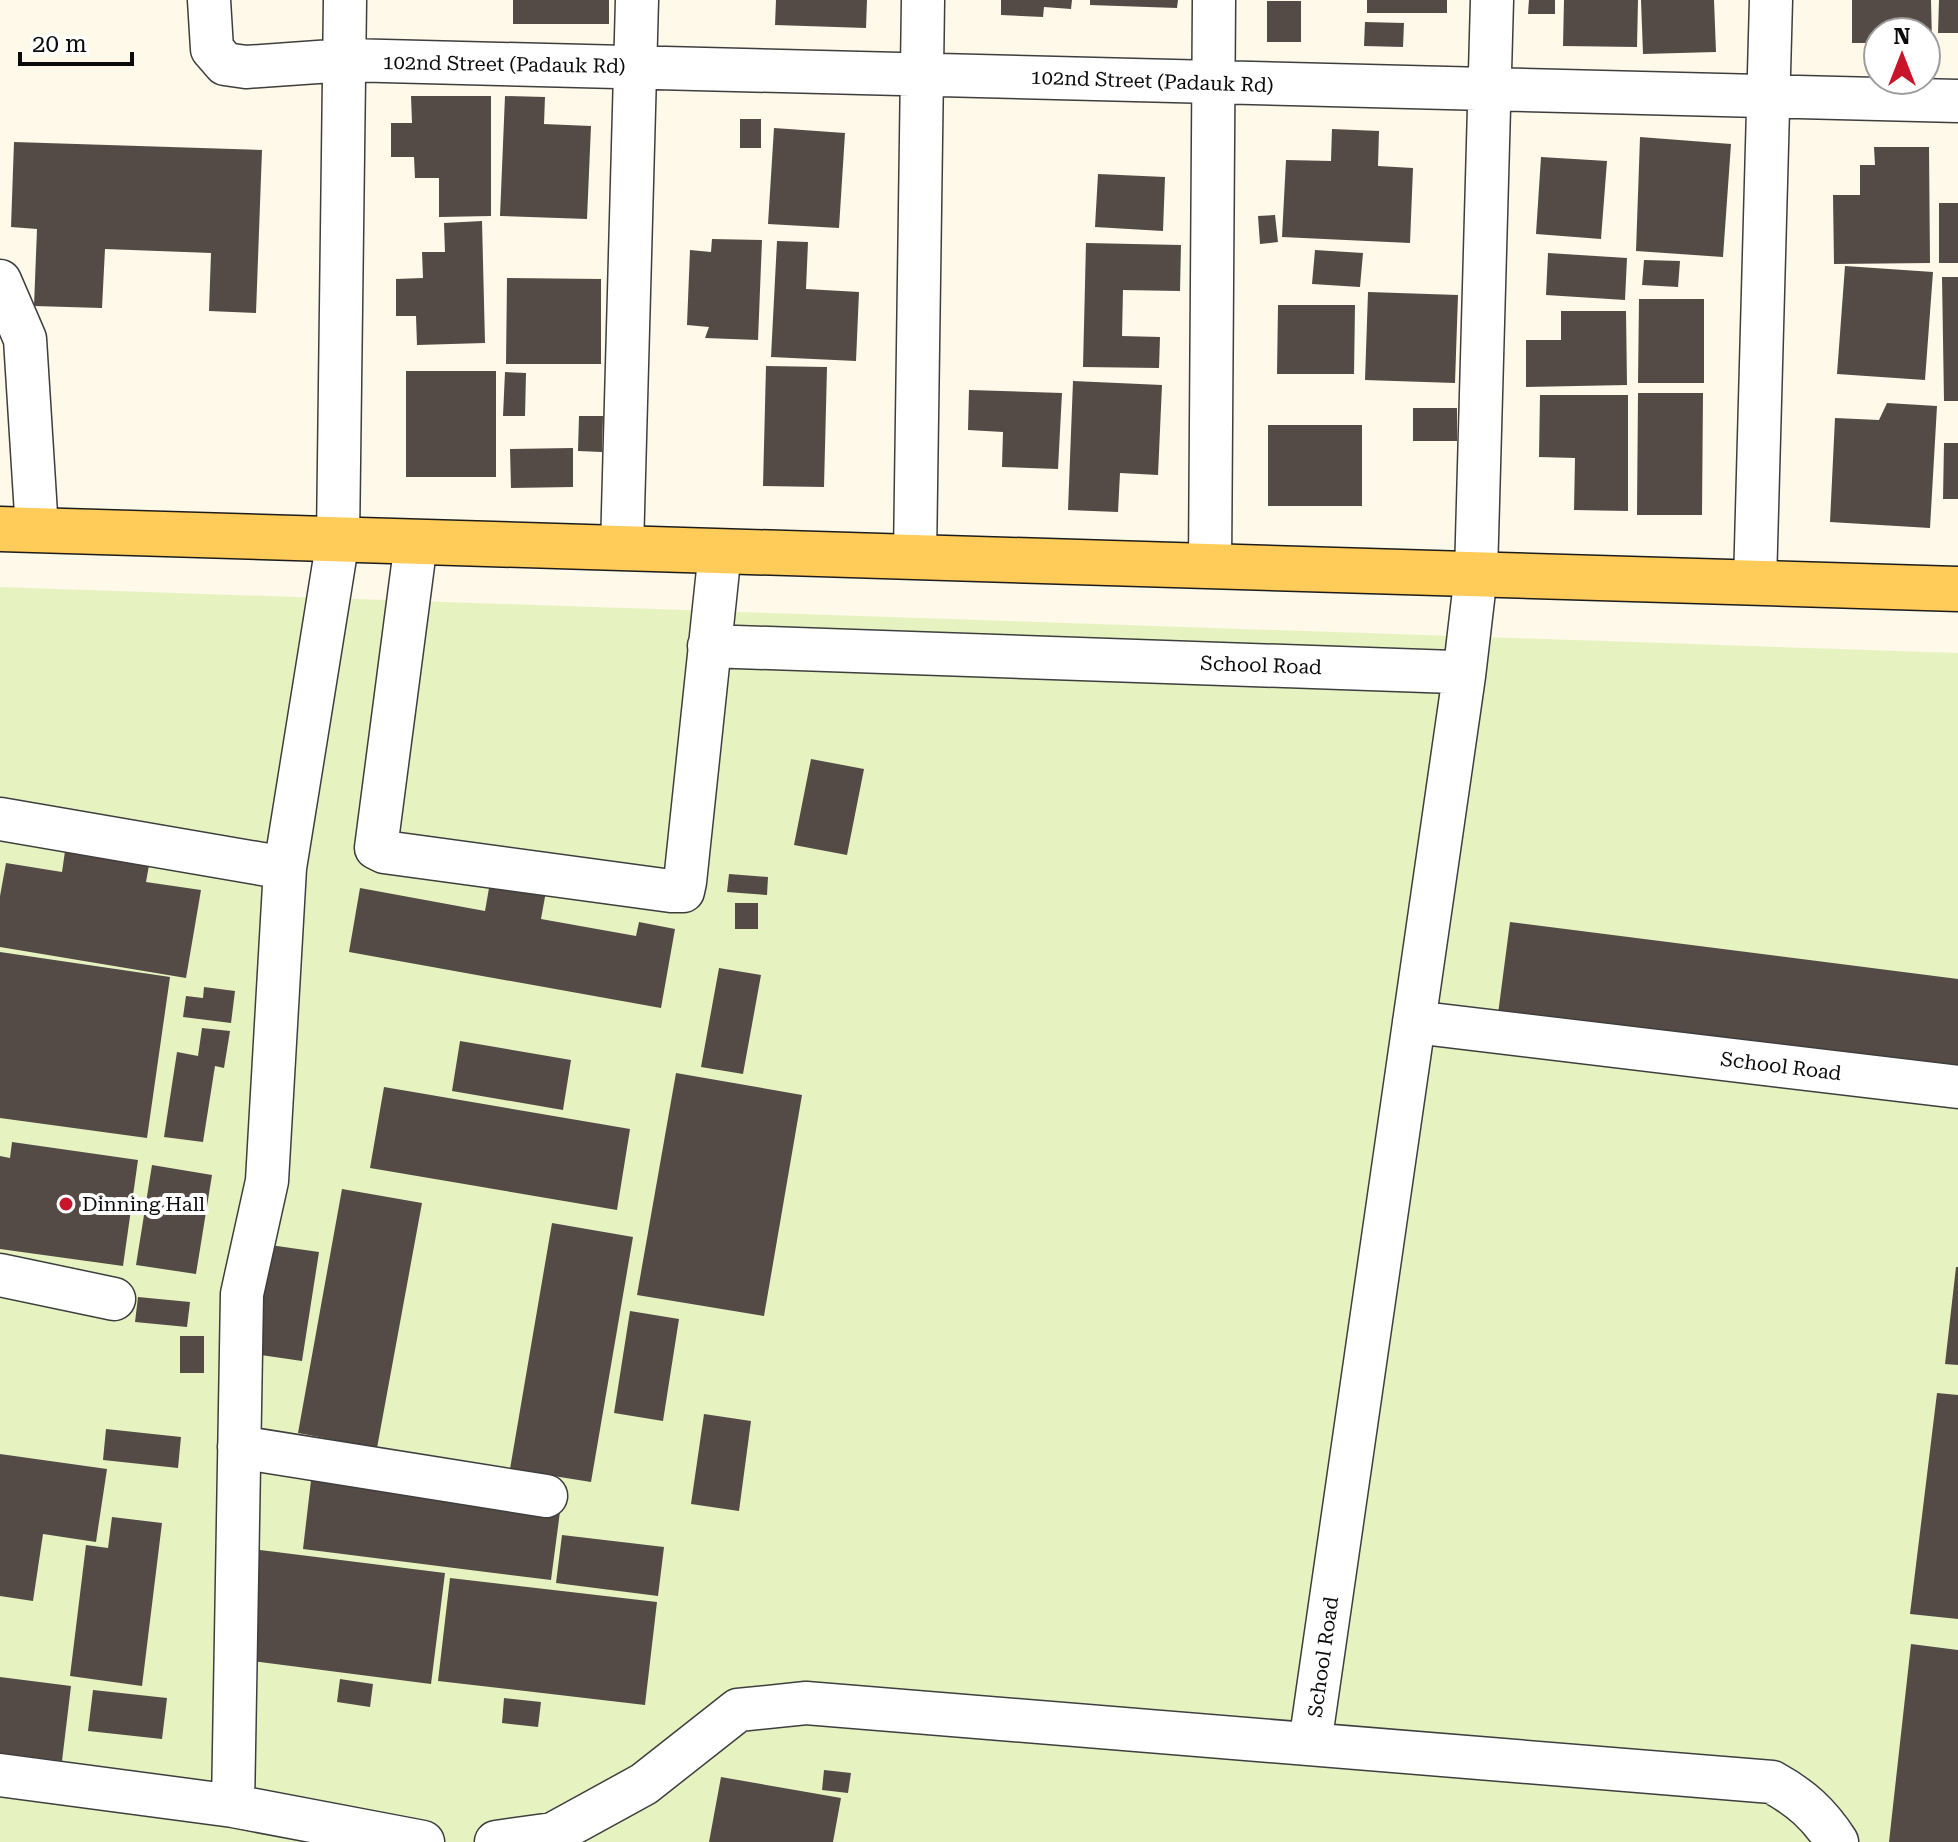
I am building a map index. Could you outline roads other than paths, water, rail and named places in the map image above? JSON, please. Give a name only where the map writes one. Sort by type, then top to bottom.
[{"type":"main road","points":[[18,530],[1958,589]]},
{"type":"lane","name":"102nd Street (Padauk Rd)","points":[[209,0],[212,49],[225,64],[246,67],[346,60],[1958,101]]},
{"type":"lane","points":[[233,1806],[242,1294],[267,1181],[285,868],[338,539],[345,0]]},
{"type":"lane","points":[[622,548],[637,0]]},
{"type":"lane","points":[[915,557],[923,0]]},
{"type":"lane","points":[[1210,566],[1214,0]]},
{"type":"lane","points":[[1464,676],[1476,574],[1492,0]]},
{"type":"lane","points":[[1755,583],[1771,0]]},
{"type":"lane","points":[[0,281],[25,339],[18,530]]},
{"type":"lane","points":[[416,542],[376,848],[384,852],[683,891],[720,551]]},
{"type":"lane","name":"School Road","points":[[709,646],[1454,672],[1464,676],[1310,1744],[1772,1782],[1799,1797],[1822,1819],[1837,1842]]},
{"type":"lane","points":[[0,819],[285,868]]},
{"type":"lane","name":"School Road","points":[[1414,1022],[1958,1087]]},
{"type":"lane","points":[[0,1275],[114,1299]]},
{"type":"lane","points":[[239,1447],[546,1496]]},
{"type":"lane","points":[[496,1842],[553,1834],[644,1784],[738,1710],[806,1703],[1310,1744]]},
{"type":"lane","points":[[0,1775],[233,1806],[423,1842]]},
{"type":"place","name":"Dinning Hall","points":[[66,1204]]}]
